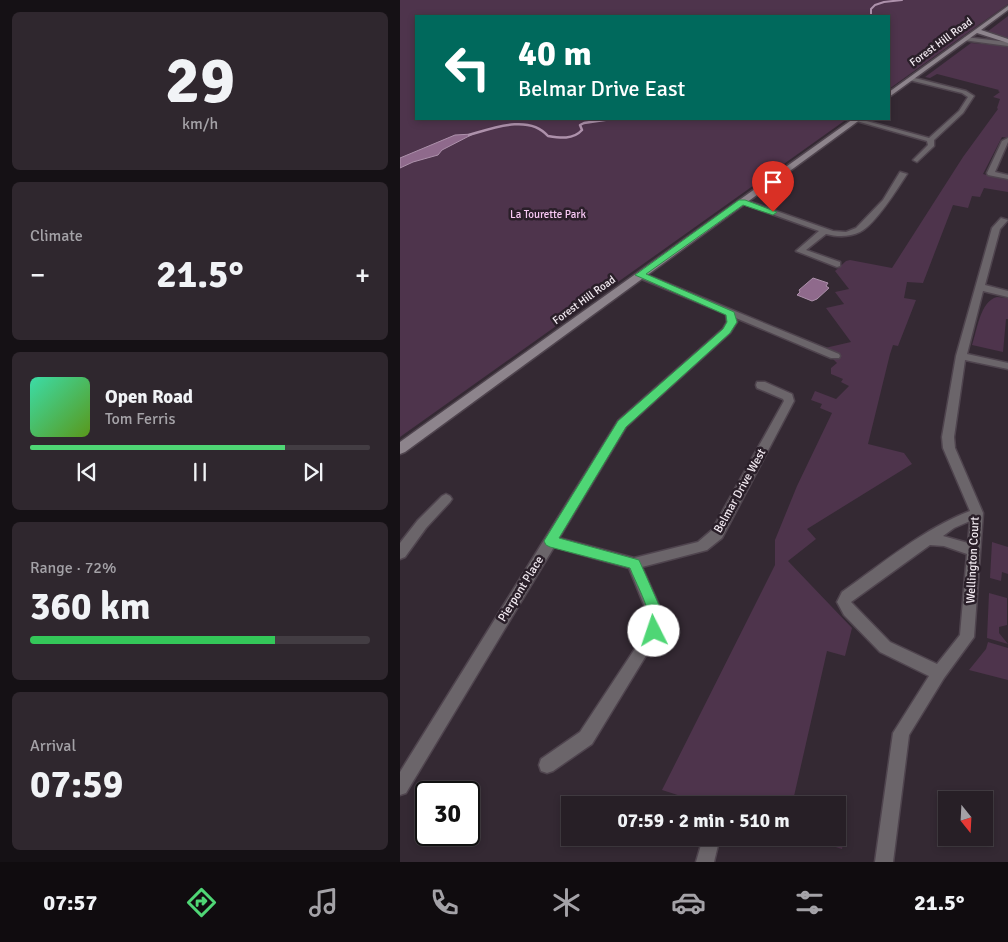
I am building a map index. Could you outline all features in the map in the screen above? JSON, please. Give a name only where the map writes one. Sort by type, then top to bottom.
[{"type":"street","name":"Forest Hill Road","points":[[890,94],[1008,8]]},
{"type":"street","points":[[977,31],[1008,42]]},
{"type":"street","points":[[965,39],[1008,42]]},
{"type":"street","points":[[911,79],[964,92],[970,96],[960,112],[930,140]]},
{"type":"street","name":"Forest Hill Road","points":[[400,449],[855,120]]},
{"type":"street","points":[[860,120],[930,140]]},
{"type":"street","points":[[916,160],[932,145],[930,140]]},
{"type":"street","points":[[1008,140],[1005,141],[992,172],[1008,177]]},
{"type":"street","points":[[742,202],[839,234],[859,230],[886,201],[903,174]]},
{"type":"street","name":"Wellington Court","points":[[884,862],[901,733],[939,673],[967,637],[976,514],[949,448],[948,437],[961,356],[996,228],[1004,220]]},
{"type":"street","points":[[824,230],[800,251],[837,264]]},
{"type":"street","points":[[640,275],[835,356]]},
{"type":"street","points":[[980,287],[1008,294]]},
{"type":"street","name":"Pierpont Place","points":[[400,787],[622,424],[727,330],[732,322],[731,314]]},
{"type":"street","points":[[961,356],[1008,366]]},
{"type":"street","name":"Belmar Drive West","points":[[634,564],[702,546],[717,534],[789,401],[788,397],[760,385]]},
{"type":"street","points":[[400,553],[422,524],[446,499]]},
{"type":"street","points":[[939,673],[885,647],[848,611],[844,602],[847,596],[927,539],[950,524],[976,514]]},
{"type":"street","points":[[927,539],[944,541],[972,550]]},
{"type":"street","points":[[547,766],[586,738],[654,631],[657,620],[634,564],[550,541]]},
{"type":"street","points":[[705,862],[709,846]]},
{"type":"green space","name":"La Tourette Park","points":[[400,0],[1008,0],[1008,4],[890,88],[890,15],[415,15],[415,120],[846,120],[400,437]]},
{"type":"green space","points":[[1008,16],[1008,39],[987,32]]},
{"type":"green space","points":[[971,43],[1008,46],[1008,138],[1002,137],[983,174],[1008,180],[1008,192],[984,188],[980,197],[972,196],[968,208],[953,205],[923,283],[907,282],[904,298],[916,300],[898,346],[893,345],[890,354],[868,444],[904,453],[912,464],[807,529],[816,539],[788,561],[852,628],[845,656],[827,651],[794,796],[681,796],[662,790],[775,565],[775,540],[797,486],[832,413],[820,408],[822,404],[811,400],[815,391],[836,399],[849,386],[841,382],[843,379],[831,374],[831,368],[837,363],[833,359],[839,354],[825,348],[851,342],[826,308],[844,304],[835,292],[849,289],[835,271],[846,261],[850,260],[892,268],[963,157],[998,109],[1000,99],[993,97],[1000,92],[999,90],[937,74],[930,78],[925,77]]},
{"type":"green space","points":[[997,297],[1008,298],[1008,319],[1006,319],[1003,352],[972,345],[983,310],[991,300]]},
{"type":"green space","points":[[992,542],[1008,547],[1008,574],[1002,572],[1001,581],[990,578]]},
{"type":"green space","points":[[989,593],[1007,598],[1007,625],[999,627],[999,633],[1008,644],[987,638]]},
{"type":"green space","points":[[988,642],[1008,648],[1008,680],[969,670],[986,649]]},
{"type":"shaded area","points":[[473,134],[442,150],[438,155],[400,168],[400,158],[455,135]]},
{"type":"shaded area","points":[[813,278],[828,283],[826,286],[829,288],[812,301],[797,295],[800,292],[799,290]]},
{"type":"waterway","points":[[871,15],[871,9],[875,5],[902,0]]},
{"type":"waterway","points":[[469,135],[500,126],[521,124],[540,129],[548,136],[566,138],[582,130],[580,125],[584,123],[604,120]]},
{"type":"route","points":[[654,631],[657,620],[655,612],[634,564],[550,541],[622,424],[727,330],[732,322],[731,314],[640,275],[742,202],[773,212]]}]
